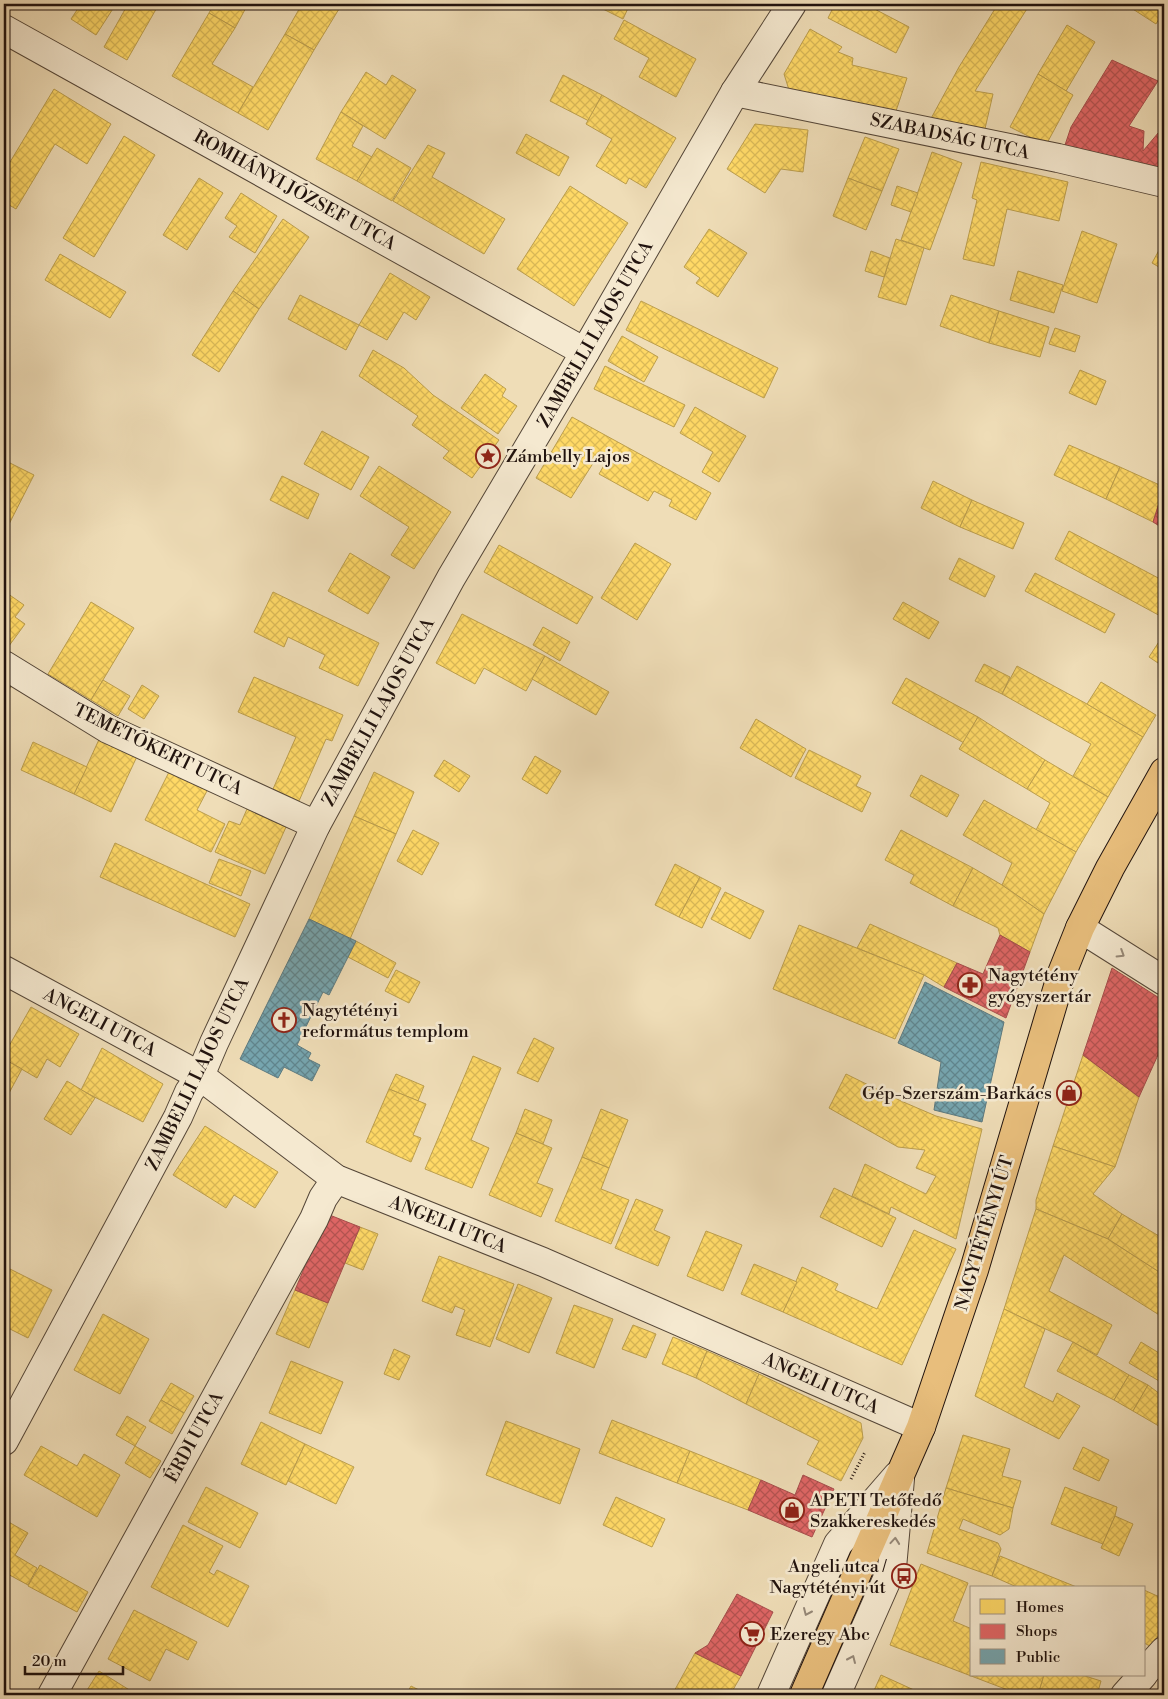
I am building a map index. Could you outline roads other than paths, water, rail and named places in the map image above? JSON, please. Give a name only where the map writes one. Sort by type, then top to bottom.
[{"type":"main road","name":"NAGYTÉTÉNYI ÚT","points":[[804,1695],[921,1427],[974,1270],[1062,973],[1080,928],[1110,868],[1164,772]]},
{"type":"street","name":"ZAMBELLI LAJOS UTCA","points":[[4,1441],[174,1126],[189,1092],[200,1076],[316,825],[451,578],[585,352],[735,92],[792,4]]},
{"type":"street","name":"ROMHÁNYI JÓZSEF UTCA","points":[[4,29],[585,352]]},
{"type":"street","name":"SZABADSÁG UTCA","points":[[735,92],[1058,158],[1164,183]]},
{"type":"street","name":"TEMETŐKERT UTCA","points":[[4,665],[17,675],[108,729],[316,825]]},
{"type":"street","points":[[1080,928],[1164,981]]},
{"type":"street","name":"ANGELI UTCA","points":[[4,970],[200,1076],[336,1179],[543,1262],[921,1427]]},
{"type":"street","name":"ÉRDI UTCA","points":[[52,1695],[314,1219],[323,1198],[336,1179]]},
{"type":"street","points":[[770,1695],[838,1544],[901,1471]]},
{"type":"street","points":[[836,1695],[892,1568],[901,1471]]},
{"type":"street","points":[[1146,1671],[1164,1651]]},
{"type":"street","points":[[1125,1695],[1141,1676]]},
{"type":"place","name":"Zámbelly Lajos","points":[[488,456]]},
{"type":"place","name":"Nagytétény gyógyszertár","points":[[970,985]]},
{"type":"place","name":"Nagytétényi református templom","points":[[284,1020]]},
{"type":"place","name":"Gép-Szerszám-Barkács","points":[[1069,1093]]},
{"type":"place","name":"APETI Tetőfedő Szakkereskedés","points":[[792,1510]]},
{"type":"place","name":"Angeli utca / Nagytétényi út","points":[[904,1576]]},
{"type":"place","name":"Ezeregy Abc","points":[[752,1634]]}]
